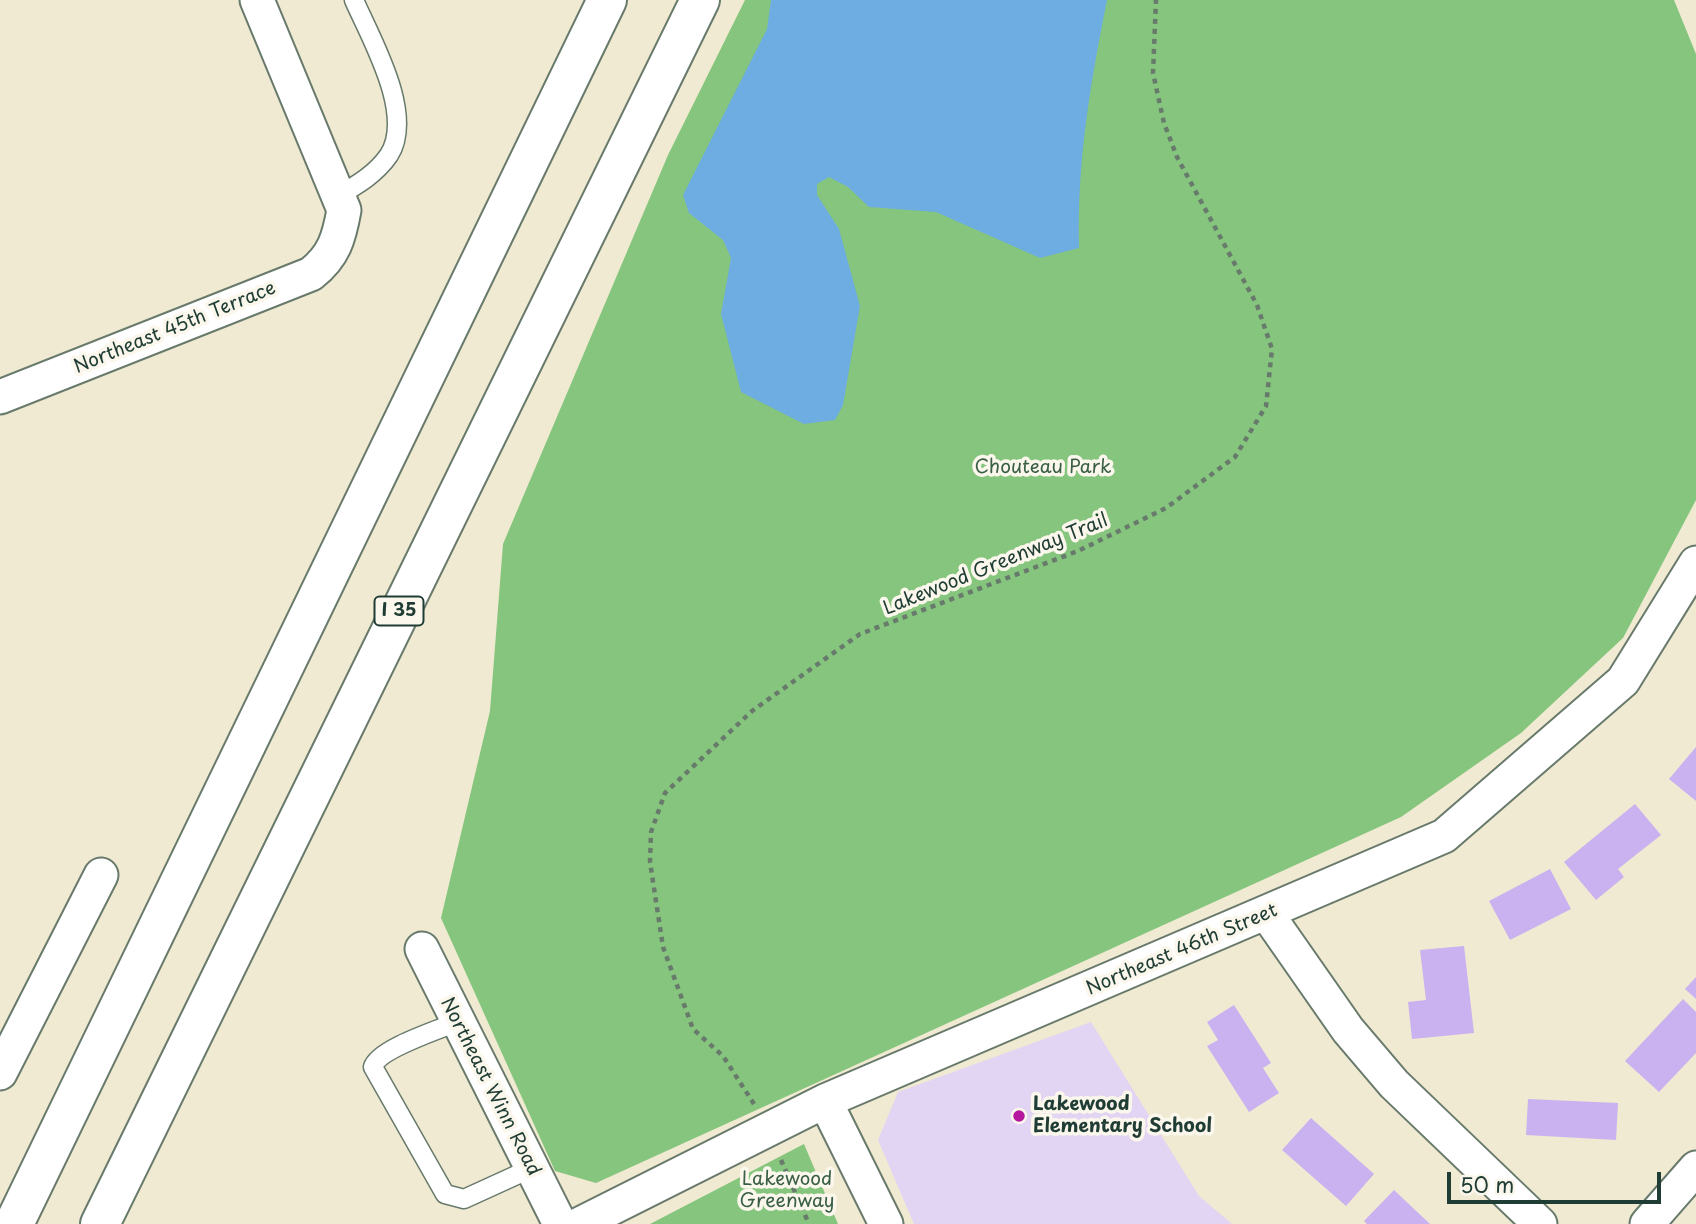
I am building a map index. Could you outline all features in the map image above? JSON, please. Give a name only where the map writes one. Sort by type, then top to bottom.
[{"type":"highway","points":[[14,1224],[607,0]]},
{"type":"highway","name":"I 35","points":[[100,1224],[701,0]]},
{"type":"street","points":[[257,0],[338,196]]},
{"type":"street","name":"Northeast 45th Terrace","points":[[0,397],[311,274],[327,261],[338,242],[344,210],[338,196]]},
{"type":"street","name":"Northeast 46th Street","points":[[580,1224],[825,1101],[1444,836],[1623,681],[1696,563]]},
{"type":"street","points":[[0,1073],[101,875]]},
{"type":"street","points":[[1267,914],[1348,1030],[1394,1084],[1540,1224]]},
{"type":"street","name":"Northeast Winn Road","points":[[422,949],[560,1224]]},
{"type":"street","points":[[825,1101],[886,1224]]},
{"type":"street","points":[[1647,1224],[1696,1168]]},
{"type":"lane","points":[[338,196],[369,177],[390,153],[398,114],[386,71],[354,0]]},
{"type":"lane","points":[[457,1021],[387,1052],[376,1059],[373,1068],[445,1194],[464,1199],[532,1168]]},
{"type":"path","name":"Lakewood Greenway Trail","points":[[760,1112],[723,1056],[693,1029],[663,947],[650,862],[651,832],[665,793],[752,711],[860,634],[1078,551],[1166,508],[1235,457],[1266,406],[1272,349],[1257,305],[1177,157],[1164,123],[1153,73],[1156,0]]},
{"type":"path","points":[[781,1160],[809,1224]]},
{"type":"shaded area","name":"Lakewood Elementary School","points":[[1091,1022],[1199,1196],[1232,1224],[914,1224],[878,1140],[898,1092]]},
{"type":"green space","name":"Chouteau Park","points":[[745,0],[1674,0],[1696,54],[1696,500],[1623,638],[1521,733],[1401,817],[596,1183],[555,1171],[441,918],[490,711],[503,544],[668,155]]},
{"type":"green space","name":"Lakewood Greenway","points":[[804,1144],[838,1224],[650,1224]]},
{"type":"water","points":[[771,0],[1107,0],[1086,123],[1080,184],[1079,248],[1040,258],[936,212],[869,207],[848,187],[829,177],[817,184],[817,195],[839,229],[860,306],[843,405],[835,420],[804,424],[741,392],[721,314],[731,258],[723,240],[689,213],[683,195],[767,29]]},
{"type":"building","points":[[1696,747],[1696,801],[1669,779]]},
{"type":"building","points":[[1635,804],[1661,835],[1618,869],[1624,877],[1596,900],[1564,862]]},
{"type":"building","points":[[1550,869],[1571,909],[1510,940],[1489,901]]},
{"type":"building","points":[[1464,946],[1474,1033],[1412,1039],[1408,1002],[1426,1000],[1420,950]]},
{"type":"building","points":[[1696,977],[1696,999],[1685,989]]},
{"type":"building","points":[[1683,999],[1696,1012],[1696,1053],[1659,1092],[1625,1061]]},
{"type":"building","points":[[1234,1005],[1271,1063],[1263,1068],[1279,1093],[1249,1112],[1207,1046],[1218,1040],[1207,1022]]},
{"type":"building","points":[[1528,1099],[1618,1103],[1616,1140],[1526,1135]]},
{"type":"building","points":[[1311,1118],[1374,1174],[1346,1206],[1282,1150]]},
{"type":"building","points":[[1394,1190],[1430,1224],[1367,1224],[1364,1221]]},
{"type":"place","name":"Lakewood Elementary School","points":[[1019,1116]]}]
